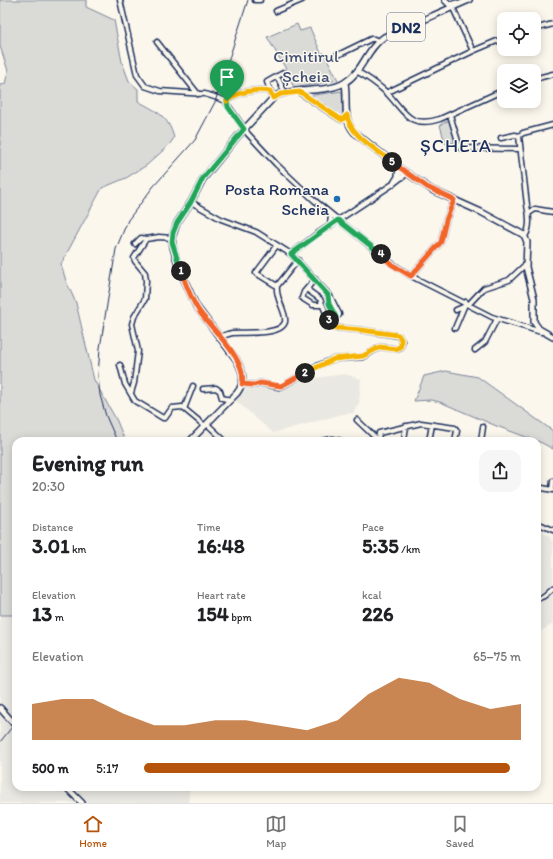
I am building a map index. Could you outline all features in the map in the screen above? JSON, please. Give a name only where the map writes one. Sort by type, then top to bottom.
[{"type":"main road","name":"DN2","points":[[172,238],[177,223],[191,202],[203,178],[244,129],[273,98],[279,94],[333,87],[345,83],[358,72],[378,41],[392,33],[435,14],[445,7],[446,1],[451,5],[466,1]]},
{"type":"main road","points":[[435,14],[453,8],[466,1]]},
{"type":"main road","points":[[345,83],[348,123],[354,132],[397,166],[402,174],[412,176],[432,190],[492,217],[517,230],[525,236],[527,244],[526,264],[533,293],[535,325],[542,332],[553,336]]},
{"type":"main road","points":[[172,238],[174,252],[179,268],[196,306],[241,367],[243,376],[242,384],[230,400],[194,437]]},
{"type":"main road","points":[[0,708],[12,722]]},
{"type":"main road","points":[[72,791],[82,803]]},
{"type":"street","points":[[120,0],[137,75],[140,81],[149,88],[160,92],[198,94],[212,96],[227,101]]},
{"type":"street","points":[[255,0],[260,0]]},
{"type":"street","points":[[276,11],[302,0]]},
{"type":"street","points":[[453,8],[473,51]]},
{"type":"street","points":[[541,27],[553,24]]},
{"type":"street","points":[[336,56],[371,39],[378,41]]},
{"type":"street","points":[[386,93],[497,41]]},
{"type":"street","points":[[157,42],[198,94]]},
{"type":"street","points":[[358,72],[386,93],[405,115],[416,121],[431,121],[450,115],[497,93]]},
{"type":"street","points":[[273,98],[267,82],[283,73]]},
{"type":"street","points":[[541,78],[553,74]]},
{"type":"street","points":[[277,76],[286,93]]},
{"type":"street","points":[[227,101],[242,93],[270,91]]},
{"type":"street","points":[[300,92],[342,120],[347,115]]},
{"type":"street","points":[[227,101],[228,107],[244,129],[276,164],[331,214],[391,264],[411,276],[497,319],[542,332]]},
{"type":"street","points":[[450,115],[460,148],[520,149]]},
{"type":"street","points":[[501,138],[515,135],[519,136],[523,133],[553,125]]},
{"type":"street","points":[[519,136],[529,213],[528,231],[525,236]]},
{"type":"street","points":[[291,254],[338,220],[391,186],[402,174]]},
{"type":"street","points":[[411,276],[441,242],[446,220],[454,200]]},
{"type":"street","points":[[191,202],[221,218],[256,232],[298,260],[328,295],[329,304],[337,316],[324,324],[325,327],[398,335],[401,339],[401,346],[396,349],[380,347],[363,356],[334,359],[317,366],[281,386],[260,383],[254,385],[242,384]]},
{"type":"street","points":[[529,213],[535,209],[553,212]]},
{"type":"street","points":[[331,214],[346,215]]},
{"type":"street","points":[[330,226],[331,214]]},
{"type":"street","points":[[346,215],[347,226]]},
{"type":"street","points":[[135,244],[141,238],[172,238]]},
{"type":"street","points":[[131,393],[134,383],[138,351],[132,324],[134,317],[145,299],[146,281],[145,273],[134,258],[146,239]]},
{"type":"street","points":[[277,245],[256,273],[277,286]]},
{"type":"street","points":[[220,337],[233,333],[261,333],[272,331],[283,326],[285,323],[285,318],[277,298],[277,286],[298,260]]},
{"type":"street","points":[[456,310],[466,304],[484,288],[509,280],[526,264]]},
{"type":"street","points":[[315,279],[302,298],[313,305],[322,305]]},
{"type":"street","points":[[308,288],[309,292],[320,299],[329,320]]},
{"type":"street","points":[[455,328],[466,304]]},
{"type":"street","points":[[475,350],[485,342],[497,319]]},
{"type":"street","points":[[530,328],[534,319]]},
{"type":"street","points":[[120,364],[125,384],[137,403],[163,418],[165,418],[172,408],[181,407],[221,437]]},
{"type":"street","points":[[184,409],[193,386]]},
{"type":"street","points":[[203,388],[216,388],[220,391],[222,398],[230,400]]},
{"type":"street","points":[[357,420],[375,437]]},
{"type":"street","points":[[378,437],[379,433],[421,423],[455,428],[457,431],[456,437]]},
{"type":"street","points":[[430,437],[432,425]]},
{"type":"street","points":[[405,437],[406,426]]},
{"type":"street","points":[[482,437],[483,427]]},
{"type":"street","points":[[541,488],[552,490],[553,481]]},
{"type":"street","points":[[541,525],[553,530]]},
{"type":"street","points":[[541,597],[553,588]]},
{"type":"shaded area","points":[[345,374],[361,379],[359,403],[353,413],[343,414],[273,433],[235,400],[246,389],[263,385],[278,390],[300,380]]},
{"type":"shaded area","points":[[541,531],[550,537],[553,543],[553,624],[541,631]]},
{"type":"shaded area","points":[[0,615],[12,615],[12,791],[190,791],[188,803],[0,803]]},
{"type":"green space","points":[[0,0],[86,0],[86,7],[114,20],[122,62],[129,81],[138,89],[138,101],[156,111],[165,119],[172,130],[174,138],[169,145],[147,165],[126,178],[102,188],[61,264],[66,281],[76,303],[94,380],[117,421],[123,437],[12,437],[12,615],[0,615],[0,85],[5,84],[8,71],[0,46]]},
{"type":"green space","name":"Cimitirul Șcheia","points":[[297,24],[300,31],[310,28],[321,53],[324,53],[338,80],[294,88],[286,69],[267,37]]},
{"type":"green space","points":[[342,91],[343,114],[341,116],[307,96]]},
{"type":"green space","points":[[449,120],[456,141],[447,145],[445,143],[440,125]]},
{"type":"green space","points":[[446,371],[478,377],[553,431],[553,449],[541,443],[541,437],[526,437],[440,402],[431,400],[414,401],[424,376]]},
{"type":"railway","points":[[115,437],[106,416],[100,395],[98,376],[100,348],[116,249],[128,220],[153,187],[195,140],[215,102],[248,0]]},
{"type":"railway","points":[[0,742],[12,727]]},
{"type":"place","name":"Posta Romana Scheia","points":[[337,199]]},
{"type":"district","name":"ȘCHEIA","points":[[456,145]]},
{"type":"route","points":[[257,91],[270,91],[273,98],[281,94],[300,92],[342,120],[347,115],[348,123],[354,132],[427,187],[454,200],[446,220],[441,242],[411,276],[391,264],[358,235],[338,220],[291,254],[328,295],[329,304],[336,317],[329,320],[324,325],[325,327],[331,329],[361,330],[398,335],[402,341],[399,348],[380,347],[366,356],[334,359],[302,374],[284,386],[276,386],[265,383],[254,385],[242,384],[243,376],[239,364],[198,310],[179,268],[174,252],[172,238],[177,223],[191,202],[201,182],[224,151],[244,129],[228,107],[227,101],[242,93],[257,91]]}]
